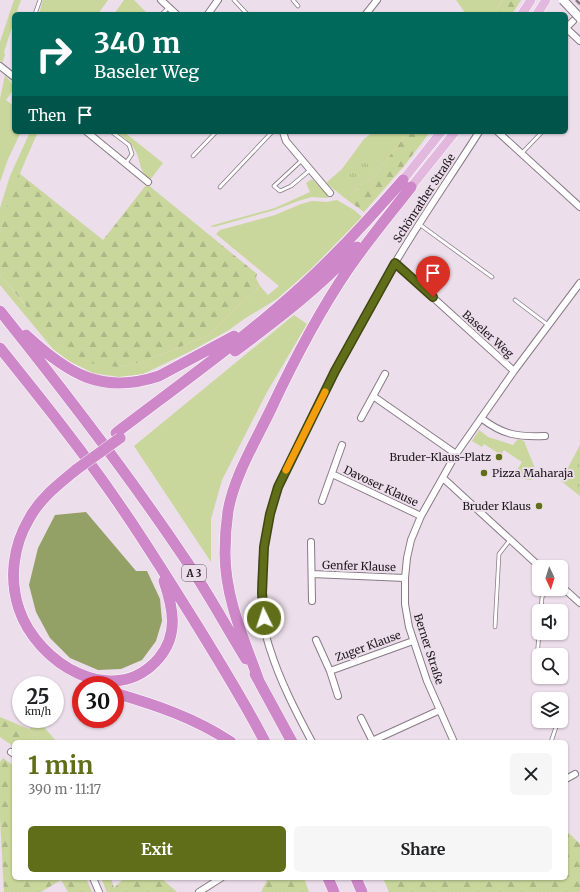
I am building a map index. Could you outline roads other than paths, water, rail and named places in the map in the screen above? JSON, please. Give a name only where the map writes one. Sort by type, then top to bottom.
[{"type":"highway","points":[[118,435],[266,318],[408,186]]},
{"type":"highway","points":[[72,676],[48,662],[31,643],[24,633],[14,611],[10,594],[8,563],[13,539],[22,517],[32,502],[44,488],[309,294],[337,268],[408,186]]},
{"type":"highway","points":[[259,681],[233,606],[226,578],[225,530],[228,510],[234,490],[250,452],[315,322],[349,268],[408,186]]},
{"type":"highway","points":[[0,311],[63,366],[80,375],[93,379],[120,383],[146,380],[159,376],[266,318]]},
{"type":"highway","name":"A 3","points":[[0,311],[66,393],[144,498],[184,557],[259,681],[291,740]]},
{"type":"highway","name":"A 3","points":[[0,348],[70,436],[119,504],[218,659],[264,740]]},
{"type":"highway","points":[[75,466],[35,509],[24,527],[17,547],[13,574],[16,600],[24,622],[46,653],[72,670],[98,680],[110,682],[134,677],[154,664],[168,644],[172,633],[173,621],[173,609],[170,597],[157,562]]},
{"type":"highway","points":[[124,696],[186,717],[204,725],[228,740]]},
{"type":"highway","points":[[329,880],[334,892]]},
{"type":"highway","points":[[357,880],[362,892]]},
{"type":"main road","points":[[523,12],[531,0]]},
{"type":"main road","points":[[538,12],[546,0]]},
{"type":"main road","points":[[408,186],[440,134]]},
{"type":"main road","points":[[408,186],[453,134]]},
{"type":"street","points":[[161,0],[174,12]]},
{"type":"street","points":[[209,12],[218,0]]},
{"type":"street","points":[[368,12],[377,0]]},
{"type":"street","points":[[563,0],[577,19],[568,26]]},
{"type":"street","points":[[568,30],[580,41]]},
{"type":"street","points":[[0,66],[12,75]]},
{"type":"street","points":[[90,134],[148,182]]},
{"type":"street","points":[[284,134],[286,141],[330,193]]},
{"type":"street","name":"Schönrather Straße","points":[[311,740],[300,721],[275,664],[265,631],[262,593],[264,547],[270,514],[278,487],[335,371],[395,263],[478,134]]},
{"type":"street","points":[[500,134],[580,207]]},
{"type":"street","name":"Baseler Weg","points":[[395,263],[514,371]]},
{"type":"street","name":"Berner Straße","points":[[453,740],[427,681],[409,627],[405,604],[405,578],[411,540],[421,516],[456,454],[514,371],[580,283]]},
{"type":"street","points":[[361,418],[385,374]]},
{"type":"street","points":[[373,396],[456,454]]},
{"type":"street","points":[[481,418],[496,429],[515,436],[545,436]]},
{"type":"street","name":"Davoser Klause","points":[[322,501],[342,445]]},
{"type":"street","name":"Davoser Klause","points":[[332,474],[421,516]]},
{"type":"street","points":[[443,478],[532,560]]},
{"type":"street","name":"Genfer Klause","points":[[312,542],[312,601]]},
{"type":"street","name":"Genfer Klause","points":[[312,574],[405,578]]},
{"type":"street","points":[[568,592],[580,603]]},
{"type":"street","name":"Zuger Klause","points":[[316,640],[330,671],[338,696]]},
{"type":"street","name":"Zuger Klause","points":[[330,671],[414,640]]},
{"type":"street","points":[[377,740],[440,710]]},
{"type":"street","points":[[361,718],[372,740]]},
{"type":"street","points":[[568,778],[575,774]]},
{"type":"street","points":[[94,880],[99,892]]},
{"type":"street","points":[[202,891],[218,880]]},
{"type":"lane","points":[[36,12],[40,0]]},
{"type":"lane","points":[[234,0],[245,12]]},
{"type":"lane","points":[[293,0],[298,6]]},
{"type":"lane","points":[[164,12],[169,7]]},
{"type":"lane","points":[[115,134],[129,145],[132,154],[126,163]]},
{"type":"lane","points":[[193,156],[214,134]]},
{"type":"lane","points":[[220,187],[270,134]]},
{"type":"lane","points":[[521,154],[540,134]]},
{"type":"lane","points":[[302,160],[274,186],[280,191],[291,186],[311,170]]},
{"type":"lane","points":[[419,224],[492,277]]},
{"type":"lane","points":[[515,300],[548,325]]},
{"type":"lane","points":[[495,627],[499,554],[510,540]]},
{"type":"lane","points":[[552,740],[556,728]]},
{"type":"railway","points":[[576,0],[580,4]]},
{"type":"place","name":"Bruder-Klaus-Platz","points":[[499,457]]},
{"type":"place","name":"Pizza Maharaja","points":[[484,473]]},
{"type":"place","name":"Bruder Klaus","points":[[539,506]]}]
